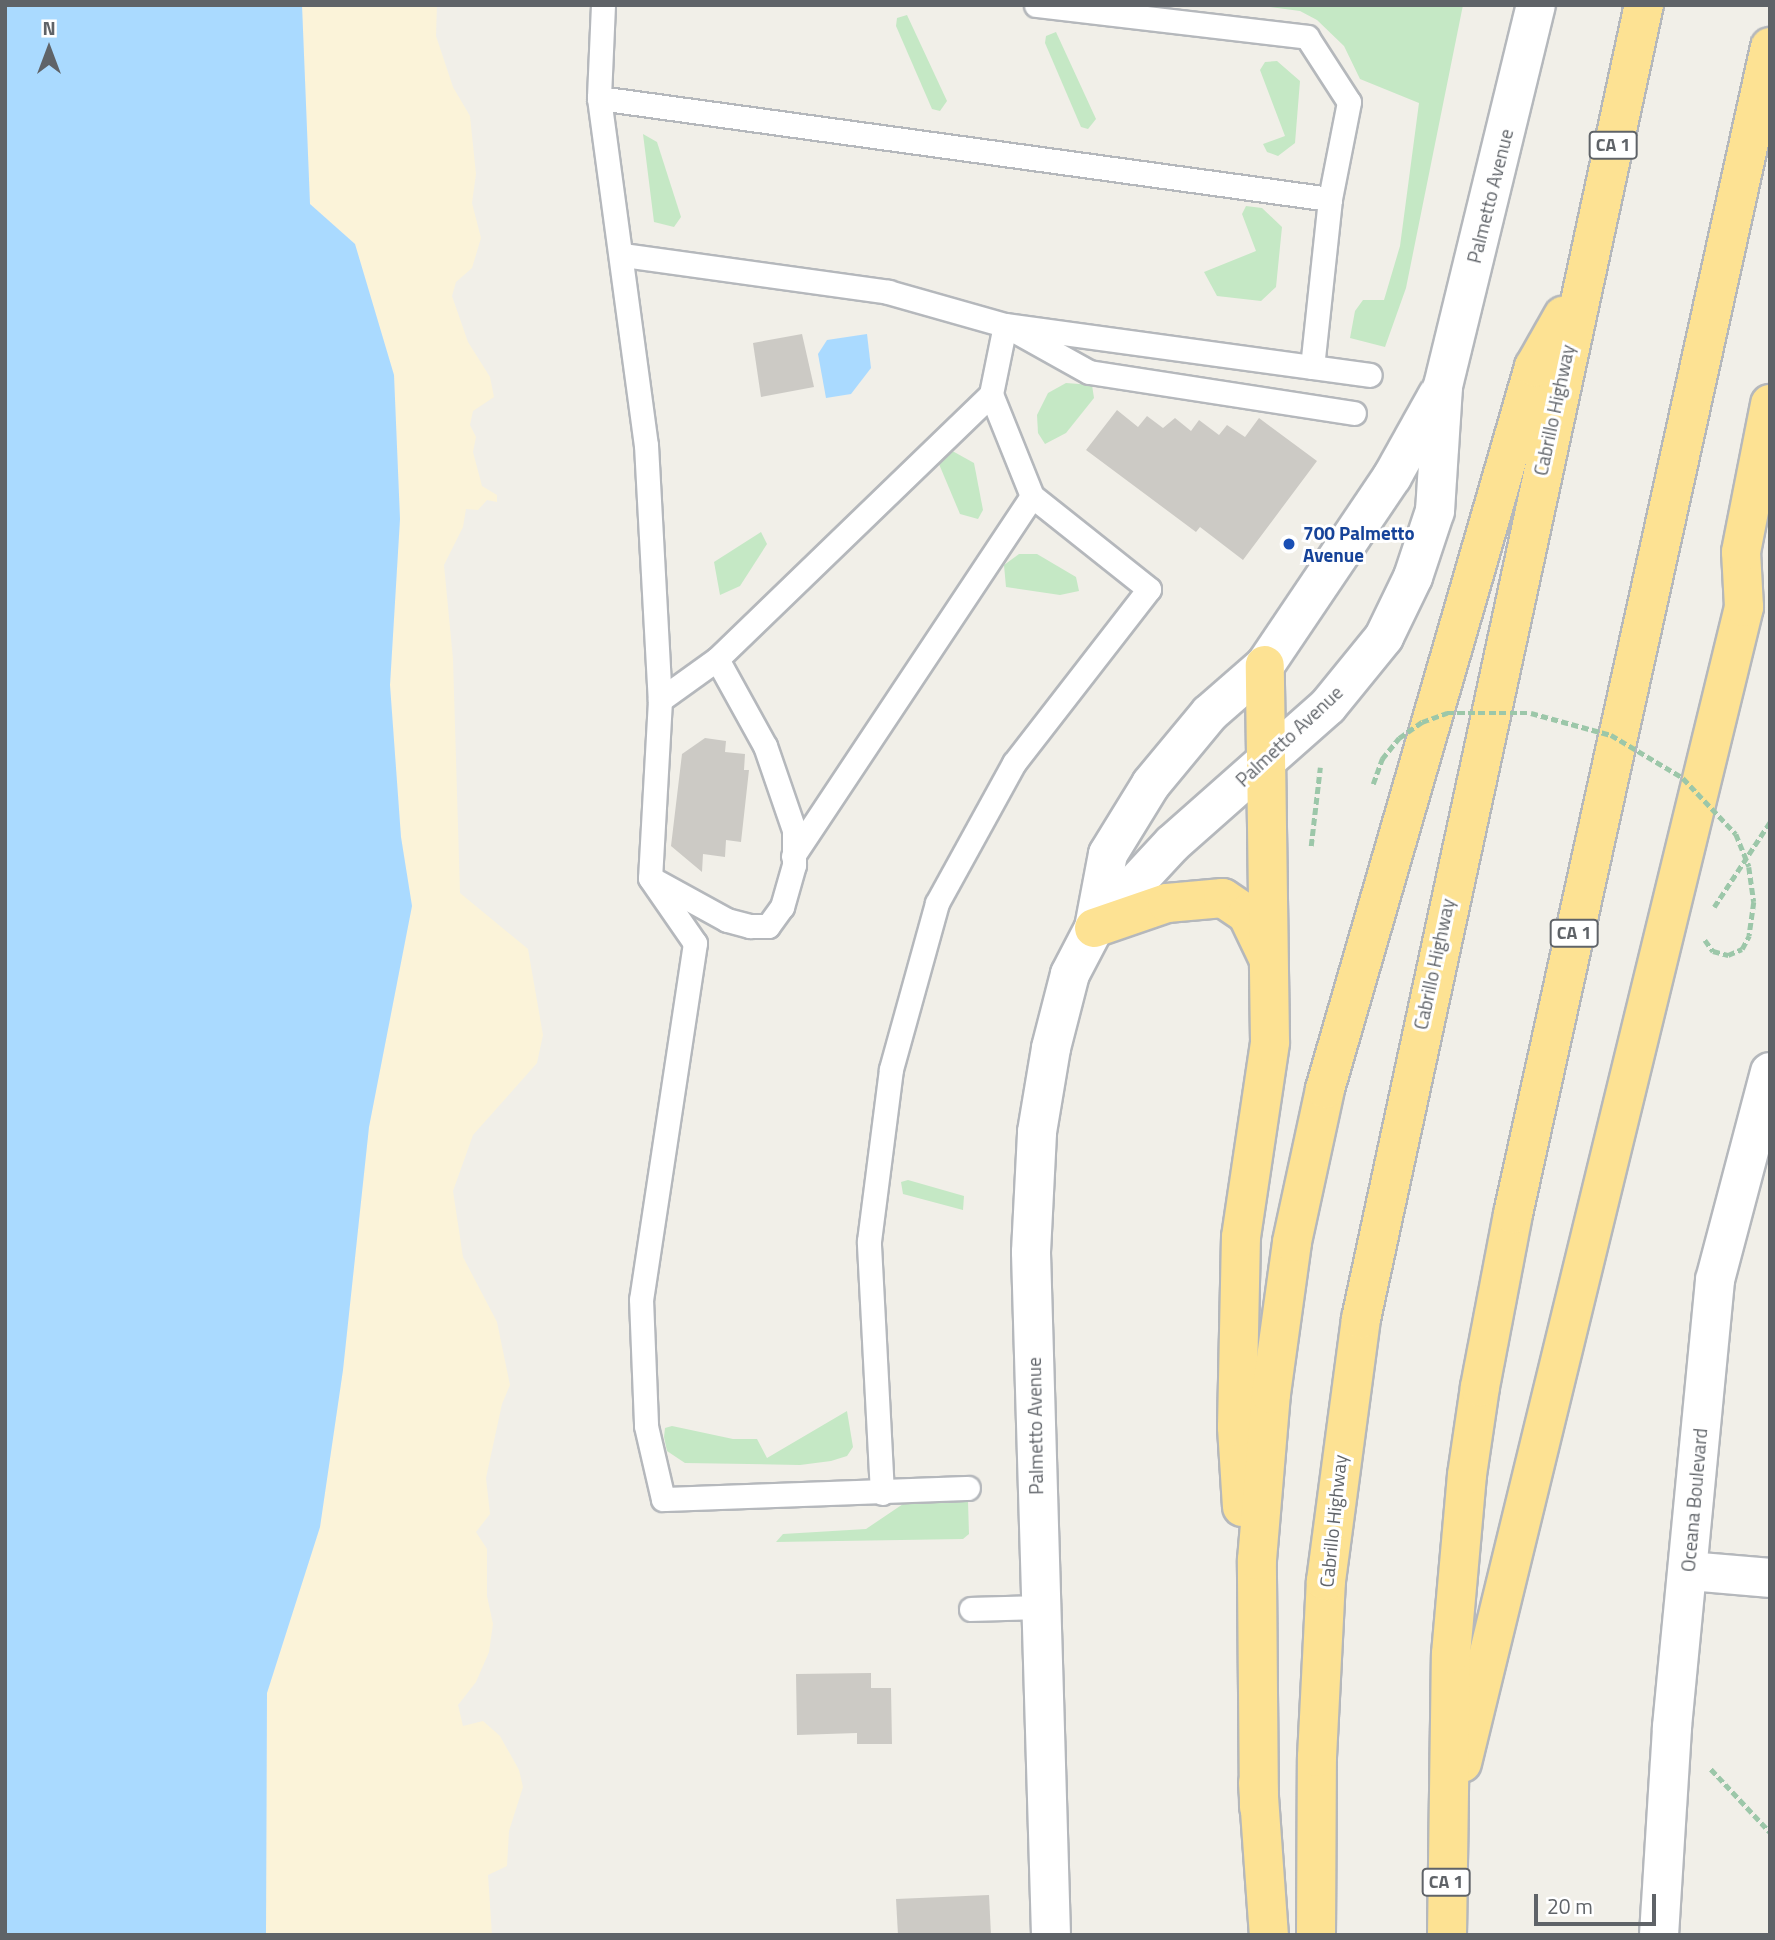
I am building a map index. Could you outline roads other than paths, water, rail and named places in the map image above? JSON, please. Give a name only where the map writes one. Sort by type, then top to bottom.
[{"type":"highway","name":"Cabrillo Highway","points":[[1316,1935],[1320,1669],[1347,1405],[1395,1144],[1644,5]]},
{"type":"highway","name":"CA 1","points":[[1447,1935],[1445,1830],[1457,1565],[1484,1362],[1770,47]]},
{"type":"highway","points":[[1259,1807],[1257,1560],[1271,1394],[1292,1242],[1325,1088],[1534,366],[1582,284]]},
{"type":"highway","points":[[1445,1830],[1744,607],[1741,552],[1770,404]]},
{"type":"highway","points":[[1744,607],[1770,575]]},
{"type":"highway","points":[[1265,665],[1270,1042],[1241,1237],[1237,1413],[1259,1807],[1269,1935]]},
{"type":"highway","points":[[1094,928],[1167,903],[1223,898],[1247,914],[1270,963]]},
{"type":"street","name":"Palmetto Avenue","points":[[1051,1935],[1031,1252],[1037,1132],[1051,1048],[1070,974],[1094,928],[1172,844],[1266,758],[1328,706],[1384,637],[1413,577],[1435,510],[1443,386],[1536,5]]},
{"type":"street","name":"Palmetto Avenue","points":[[1094,928],[1108,855],[1151,783],[1210,713],[1265,665],[1392,477],[1443,386]]},
{"type":"street","name":"Oceana Boulevard","points":[[1659,1935],[1672,1727],[1715,1280],[1770,1072]]},
{"type":"street","points":[[1689,1571],[1770,1578]]},
{"type":"lane","points":[[603,5],[599,98],[623,255],[646,445],[660,699],[650,878],[695,943],[641,1299],[646,1426],[663,1499],[968,1489]]},
{"type":"lane","points":[[1036,5],[1307,37],[1349,102],[1330,199],[1312,366]]},
{"type":"lane","points":[[599,98],[1330,199]]},
{"type":"lane","points":[[623,255],[888,292],[1005,325],[1370,375]]},
{"type":"lane","points":[[882,1493],[869,1241],[891,1069],[937,903],[1014,763],[1149,589],[1032,496],[991,394],[1005,325]]},
{"type":"lane","points":[[1005,325],[1089,372],[1354,413]]},
{"type":"lane","points":[[660,699],[717,659],[991,394]]},
{"type":"lane","points":[[793,856],[1032,496]]},
{"type":"lane","points":[[650,878],[727,920],[768,926],[782,907],[793,856],[794,830],[765,746],[717,659]]},
{"type":"lane","points":[[971,1609],[1040,1606]]},
{"type":"water","points":[[5,5],[302,5],[310,204],[355,244],[394,375],[400,519],[390,685],[401,837],[412,906],[369,1127],[343,1370],[320,1527],[267,1693],[266,1935],[5,1935]]},
{"type":"water","points":[[867,334],[871,368],[851,394],[826,398],[818,354],[827,340]]},
{"type":"place","name":"700 Palmetto Avenue","points":[[1289,544]]}]
